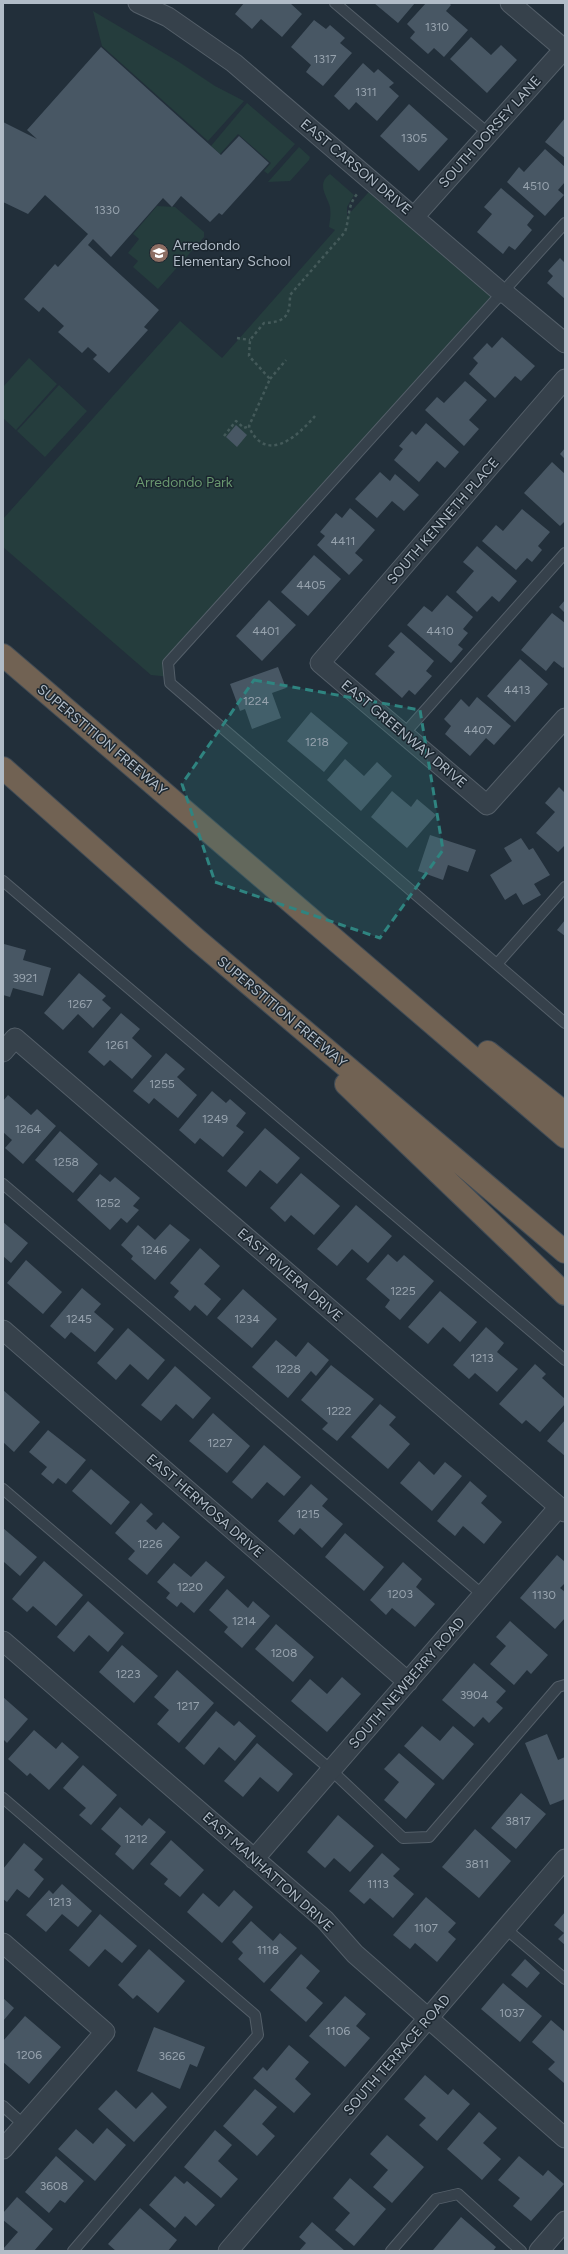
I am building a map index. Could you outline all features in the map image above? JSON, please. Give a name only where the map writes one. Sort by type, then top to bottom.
[{"type":"highway","name":"SUPERSTITION FREEWAY","points":[[3,656],[254,869],[565,1137]]},
{"type":"highway","name":"SUPERSTITION FREEWAY","points":[[3,768],[196,939],[565,1252]]},
{"type":"highway","points":[[254,869],[565,1113]]},
{"type":"highway","points":[[196,939],[565,1294]]},
{"type":"street","points":[[510,3],[564,49]]},
{"type":"street","name":"EAST CARSON DRIVE","points":[[151,6],[234,63],[502,293],[506,294],[565,343]]},
{"type":"street","name":"SOUTH DORSEY LANE","points":[[414,217],[564,49]]},
{"type":"street","name":"SOUTH KENNETH PLACE","points":[[320,663],[565,379]]},
{"type":"street","name":"EAST GREENWAY DRIVE","points":[[320,663],[487,805],[565,718]]},
{"type":"street","name":"EAST RIVIERA DRIVE","points":[[3,1052],[15,1038],[562,1510]]},
{"type":"street","name":"EAST HERMOSA DRIVE","points":[[3,1330],[408,1682]]},
{"type":"street","name":"SOUTH NEWBERRY ROAD","points":[[254,1859],[408,1682],[562,1510]]},
{"type":"street","name":"EAST MANHATTON DRIVE","points":[[3,1641],[326,1920],[355,1954],[428,2020],[565,2138]]},
{"type":"street","name":"SOUTH TERRACE ROAD","points":[[228,2251],[428,2020],[565,1858]]},
{"type":"street","points":[[3,1943],[105,2032],[3,2149]]},
{"type":"street","points":[[539,2251],[565,2221]]},
{"type":"lane","points":[[335,3],[489,134]]},
{"type":"lane","points":[[565,223],[168,663],[170,683],[565,1023]]},
{"type":"lane","points":[[404,734],[565,553]]},
{"type":"lane","points":[[3,881],[565,1360]]},
{"type":"lane","points":[[496,964],[565,886]]},
{"type":"lane","points":[[3,1184],[484,1596]]},
{"type":"lane","points":[[3,1489],[331,1770],[403,1838],[429,1837],[558,1687],[565,1685]]},
{"type":"lane","points":[[3,1798],[255,2015],[258,2036],[73,2251]]},
{"type":"lane","points":[[506,1929],[565,1979]]},
{"type":"lane","points":[[3,2106],[24,2125]]},
{"type":"lane","points":[[391,2251],[436,2199],[458,2194],[521,2251]]},
{"type":"path","points":[[270,379],[249,356],[250,340],[264,324],[278,323],[286,316],[290,310],[290,295],[345,232],[349,221],[349,204],[370,179]]},
{"type":"path","points":[[237,338],[250,340]]},
{"type":"path","points":[[286,360],[270,379],[250,426],[250,432],[260,442],[268,446],[275,445],[299,433],[315,416]]},
{"type":"path","points":[[224,436],[236,421],[244,428],[250,426]]},
{"type":"highlighted area","points":[[254,680],[420,710],[443,850],[380,938],[215,882],[182,784]]},
{"type":"green space","points":[[93,11],[179,62],[215,86],[244,101],[208,141],[102,46]]},
{"type":"green space","points":[[247,103],[295,144],[268,174],[264,171],[271,163],[238,134],[220,154],[211,146]]},
{"type":"green space","points":[[299,147],[310,157],[309,160],[290,181],[268,182]]},
{"type":"green space","name":"Arredondo Park","points":[[330,174],[354,195],[347,207],[347,216],[376,184],[502,293],[168,663],[170,677],[151,675],[3,547],[3,519],[180,321],[222,358],[335,230],[329,227],[330,207],[323,186],[326,178]]},
{"type":"green space","points":[[157,206],[175,207],[204,232],[204,237],[158,289],[133,267],[138,261],[128,253],[139,239],[133,234]]},
{"type":"green space","points":[[29,358],[57,384],[16,430],[3,418],[3,387]]},
{"type":"green space","points":[[59,385],[87,411],[45,457],[17,431]]},
{"type":"building","points":[[244,3],[290,3],[302,14],[282,37],[261,19],[252,29],[235,14]]},
{"type":"building","points":[[374,3],[415,3],[398,23]]},
{"type":"building","points":[[426,3],[449,3],[451,5],[446,11],[468,30],[444,57],[434,48],[428,54],[410,38],[415,32],[407,24]]},
{"type":"building","points":[[314,20],[326,29],[330,25],[345,38],[340,43],[352,53],[323,86],[306,72],[311,65],[291,47]]},
{"type":"building","points":[[471,37],[491,55],[501,45],[517,60],[487,93],[450,59]]},
{"type":"building","points":[[101,47],[221,155],[239,136],[269,163],[222,215],[219,213],[210,222],[181,196],[172,207],[163,198],[111,257],[93,239],[88,245],[159,310],[144,327],[148,330],[109,373],[93,359],[97,355],[88,347],[82,353],[58,332],[64,326],[43,307],[39,312],[24,299],[55,264],[58,267],[88,234],[45,195],[28,214],[3,202],[3,122],[37,139],[27,130]]},
{"type":"building","points":[[363,63],[374,73],[378,69],[394,83],[389,87],[399,96],[377,121],[356,102],[349,110],[334,96]]},
{"type":"building","points":[[409,104],[448,139],[419,171],[380,136]]},
{"type":"building","points":[[565,118],[565,158],[545,142]]},
{"type":"building","points":[[545,149],[565,167],[565,182],[558,190],[564,195],[545,216],[507,182],[519,167],[524,172]]},
{"type":"building","points":[[501,188],[534,216],[527,225],[532,230],[515,250],[509,246],[503,254],[477,232],[492,214],[484,207]]},
{"type":"building","points":[[560,258],[565,263],[565,299],[547,283],[553,276],[548,271]]},
{"type":"building","points":[[502,337],[535,366],[521,381],[515,376],[495,398],[469,374],[478,363],[473,358],[487,343],[492,348]]},
{"type":"building","points":[[465,381],[487,400],[469,420],[479,429],[464,446],[425,410],[437,397],[444,403]]},
{"type":"building","points":[[426,423],[459,452],[445,468],[437,461],[419,482],[394,460],[403,449],[399,446],[412,431],[416,435]]},
{"type":"building","points":[[236,425],[247,435],[237,447],[226,437]]},
{"type":"building","points":[[565,448],[565,459],[560,454]]},
{"type":"building","points":[[552,462],[565,474],[565,521],[560,526],[524,493]]},
{"type":"building","points":[[380,472],[390,481],[395,474],[419,495],[404,511],[392,501],[377,518],[355,499]]},
{"type":"building","points":[[350,508],[375,530],[355,553],[363,560],[349,575],[317,545],[325,536],[320,532],[336,513],[342,518]]},
{"type":"building","points":[[522,509],[550,532],[538,546],[542,550],[532,562],[527,558],[516,570],[482,541],[496,525],[503,531]]},
{"type":"building","points":[[477,546],[517,581],[499,602],[492,596],[477,612],[456,592],[474,571],[463,562]]},
{"type":"building","points":[[314,555],[341,579],[308,616],[281,592]]},
{"type":"building","points":[[447,595],[473,617],[463,629],[468,633],[458,645],[463,649],[451,663],[407,625],[424,606],[432,612]]},
{"type":"building","points":[[269,600],[296,625],[262,661],[236,636]]},
{"type":"building","points":[[565,600],[565,613],[559,607]]},
{"type":"building","points":[[552,613],[565,623],[565,666],[563,668],[554,661],[546,671],[521,650]]},
{"type":"building","points":[[401,632],[434,661],[426,671],[432,676],[415,695],[409,690],[402,698],[375,674],[395,652],[388,646]]},
{"type":"building","points":[[520,659],[548,684],[515,722],[487,696]]},
{"type":"building","points":[[278,667],[286,688],[272,693],[281,718],[252,729],[245,709],[240,711],[230,684]]},
{"type":"building","points":[[477,697],[511,726],[494,745],[486,738],[470,756],[445,734],[451,726],[444,719],[461,699],[469,707]]},
{"type":"building","points":[[311,712],[348,743],[324,772],[287,741]]},
{"type":"building","points":[[345,759],[364,776],[377,762],[392,776],[361,811],[327,780]]},
{"type":"building","points":[[559,787],[565,793],[565,845],[558,852],[536,833],[555,812],[545,803]]},
{"type":"building","points":[[392,791],[411,807],[417,799],[436,815],[407,848],[371,817]]},
{"type":"building","points":[[430,835],[476,850],[468,872],[448,865],[443,880],[418,871]]},
{"type":"building","points":[[521,838],[529,850],[533,848],[550,875],[534,884],[541,895],[523,905],[516,893],[505,900],[490,875],[512,861],[504,848]]},
{"type":"building","points":[[565,920],[565,936],[557,930]]},
{"type":"building","points":[[4,944],[26,950],[23,960],[51,968],[43,996],[13,988],[10,997],[3,995]]},
{"type":"building","points":[[79,973],[106,996],[102,1000],[111,1008],[93,1028],[78,1014],[63,1030],[44,1013]]},
{"type":"building","points":[[121,1013],[140,1029],[132,1038],[152,1056],[132,1079],[110,1060],[104,1066],[88,1052]]},
{"type":"building","points":[[166,1053],[185,1069],[177,1077],[197,1095],[178,1118],[154,1098],[149,1104],[133,1091]]},
{"type":"building","points":[[212,1091],[226,1103],[230,1099],[246,1113],[236,1126],[244,1132],[223,1157],[200,1138],[195,1144],[179,1130]]},
{"type":"building","points":[[8,1095],[31,1115],[37,1109],[56,1126],[23,1164],[5,1148],[12,1140],[3,1132],[3,1101]]},
{"type":"building","points":[[265,1128],[300,1158],[277,1184],[260,1170],[246,1187],[227,1171]]},
{"type":"building","points":[[60,1131],[98,1164],[73,1193],[35,1160]]},
{"type":"building","points":[[301,1173],[340,1206],[314,1235],[291,1215],[285,1222],[270,1208]]},
{"type":"building","points":[[100,1174],[110,1182],[115,1177],[140,1198],[133,1206],[139,1210],[127,1223],[121,1218],[110,1230],[77,1200]]},
{"type":"building","points":[[356,1205],[392,1236],[368,1263],[352,1249],[337,1266],[317,1249]]},
{"type":"building","points":[[3,1222],[28,1243],[11,1263],[3,1256]]},
{"type":"building","points":[[170,1224],[190,1240],[155,1280],[131,1259],[133,1256],[121,1245],[138,1225],[155,1240]]},
{"type":"building","points":[[200,1248],[220,1266],[204,1284],[221,1299],[207,1316],[195,1305],[190,1311],[174,1297],[179,1291],[170,1283]]},
{"type":"building","points":[[388,1254],[397,1262],[404,1255],[434,1281],[400,1320],[385,1307],[390,1300],[366,1279]]},
{"type":"building","points":[[26,1260],[62,1292],[43,1314],[7,1283]]},
{"type":"building","points":[[82,1288],[101,1304],[94,1312],[114,1329],[95,1352],[71,1332],[65,1339],[50,1326]]},
{"type":"building","points":[[243,1289],[277,1319],[252,1348],[217,1318]]},
{"type":"building","points":[[440,1291],[477,1322],[460,1342],[443,1327],[428,1344],[408,1327]]},
{"type":"building","points":[[486,1327],[504,1343],[497,1352],[518,1369],[497,1392],[475,1373],[469,1379],[453,1365]]},
{"type":"building","points":[[128,1328],[165,1360],[148,1380],[130,1364],[116,1380],[97,1363]]},
{"type":"building","points":[[276,1340],[296,1357],[308,1342],[329,1360],[316,1376],[311,1371],[288,1398],[252,1367]]},
{"type":"building","points":[[535,1364],[546,1374],[542,1378],[565,1399],[565,1404],[540,1432],[526,1420],[522,1424],[499,1404]]},
{"type":"building","points":[[331,1365],[374,1399],[337,1441],[322,1429],[328,1423],[301,1400]]},
{"type":"building","points":[[175,1366],[211,1398],[193,1419],[176,1404],[161,1421],[141,1405]]},
{"type":"building","points":[[3,1390],[40,1422],[14,1452],[3,1442]]},
{"type":"building","points":[[380,1404],[396,1417],[389,1425],[410,1444],[388,1469],[351,1437]]},
{"type":"building","points":[[213,1413],[250,1446],[227,1473],[189,1441]]},
{"type":"building","points":[[565,1420],[565,1456],[547,1441]]},
{"type":"building","points":[[48,1430],[86,1460],[66,1484],[58,1478],[53,1484],[41,1474],[47,1467],[29,1452]]},
{"type":"building","points":[[264,1445],[301,1477],[284,1496],[267,1482],[252,1499],[232,1482]]},
{"type":"building","points":[[419,1461],[434,1475],[445,1462],[462,1476],[432,1511],[400,1483]]},
{"type":"building","points":[[91,1469],[130,1502],[111,1525],[72,1491]]},
{"type":"building","points":[[470,1481],[487,1496],[481,1503],[502,1522],[484,1544],[463,1526],[455,1536],[437,1521]]},
{"type":"building","points":[[311,1484],[328,1499],[322,1506],[343,1524],[322,1548],[300,1528],[294,1535],[278,1521]]},
{"type":"building","points":[[141,1503],[153,1514],[146,1521],[156,1530],[163,1522],[180,1537],[147,1575],[128,1559],[135,1551],[115,1533]]},
{"type":"building","points":[[3,1528],[37,1557],[20,1576],[4,1562],[3,1564]]},
{"type":"building","points":[[345,1533],[384,1567],[364,1591],[325,1557]]},
{"type":"building","points":[[557,1555],[565,1562],[565,1583],[560,1588],[565,1592],[565,1618],[555,1629],[520,1598]]},
{"type":"building","points":[[44,1561],[83,1595],[56,1626],[33,1606],[27,1612],[12,1599]]},
{"type":"building","points":[[206,1561],[225,1577],[194,1613],[181,1602],[177,1607],[166,1598],[170,1593],[157,1582],[174,1563],[191,1577]]},
{"type":"building","points":[[403,1562],[422,1579],[416,1587],[435,1604],[415,1627],[392,1608],[386,1615],[370,1600]]},
{"type":"building","points":[[227,1589],[248,1608],[253,1601],[270,1616],[242,1648],[224,1632],[228,1627],[209,1610]]},
{"type":"building","points":[[88,1601],[124,1633],[108,1652],[89,1635],[74,1652],[57,1637]]},
{"type":"building","points":[[510,1621],[548,1655],[531,1674],[527,1670],[514,1685],[490,1664],[506,1646],[496,1637]]},
{"type":"building","points":[[276,1624],[314,1657],[293,1682],[255,1649]]},
{"type":"building","points":[[122,1645],[158,1676],[134,1703],[99,1672]]},
{"type":"building","points":[[474,1663],[506,1691],[496,1702],[503,1708],[489,1723],[483,1717],[474,1727],[442,1700]]},
{"type":"building","points":[[177,1670],[214,1703],[179,1743],[157,1724],[169,1710],[154,1697]]},
{"type":"building","points":[[342,1677],[361,1694],[327,1732],[291,1701],[310,1679],[327,1694]]},
{"type":"building","points":[[3,1697],[28,1719],[7,1743],[3,1739]]},
{"type":"building","points":[[216,1711],[234,1726],[239,1721],[256,1736],[235,1761],[219,1747],[204,1765],[185,1748]]},
{"type":"building","points":[[422,1726],[440,1741],[453,1726],[474,1744],[443,1780],[404,1746]]},
{"type":"building","points":[[34,1730],[56,1749],[62,1742],[79,1757],[49,1790],[30,1773],[27,1776],[8,1759]]},
{"type":"building","points":[[547,1734],[558,1760],[565,1757],[565,1799],[550,1805],[525,1743]]},
{"type":"building","points":[[257,1743],[293,1774],[278,1792],[260,1777],[243,1797],[224,1781]]},
{"type":"building","points":[[399,1753],[435,1784],[406,1819],[384,1800],[399,1782],[384,1769]]},
{"type":"building","points":[[83,1765],[117,1795],[91,1825],[79,1815],[86,1808],[63,1788]]},
{"type":"building","points":[[521,1793],[546,1814],[516,1849],[491,1828]]},
{"type":"building","points":[[120,1807],[142,1826],[149,1818],[166,1832],[133,1870],[115,1854],[121,1846],[101,1829]]},
{"type":"building","points":[[338,1815],[374,1846],[350,1872],[334,1858],[325,1868],[307,1852]]},
{"type":"building","points":[[475,1829],[511,1861],[479,1898],[442,1867]]},
{"type":"building","points":[[171,1840],[204,1870],[180,1897],[164,1884],[168,1879],[150,1864]]},
{"type":"building","points":[[24,1843],[43,1859],[34,1870],[44,1879],[29,1898],[17,1889],[7,1902],[3,1899],[3,1869]]},
{"type":"building","points":[[382,1853],[400,1869],[393,1876],[414,1894],[393,1918],[370,1898],[364,1904],[349,1891]]},
{"type":"building","points":[[62,1884],[92,1911],[78,1927],[62,1914],[46,1932],[26,1915],[49,1890],[53,1894]]},
{"type":"building","points":[[234,1890],[253,1907],[222,1943],[187,1912],[203,1893],[219,1907]]},
{"type":"building","points":[[426,1897],[456,1923],[448,1932],[456,1939],[437,1962],[415,1943],[410,1949],[393,1935]]},
{"type":"building","points":[[565,1912],[565,1945],[558,1939],[564,1933],[554,1925]]},
{"type":"building","points":[[100,1914],[137,1946],[122,1963],[105,1949],[89,1967],[69,1950]]},
{"type":"building","points":[[251,1921],[273,1941],[280,1933],[297,1948],[264,1983],[238,1959],[243,1953],[232,1942]]},
{"type":"building","points":[[149,1949],[185,1981],[158,2013],[137,1995],[133,1999],[118,1985]]},
{"type":"building","points":[[301,1954],[320,1971],[306,1988],[323,2003],[306,2022],[270,1990]]},
{"type":"building","points":[[525,1959],[540,1973],[527,1988],[511,1975]]},
{"type":"building","points":[[503,1983],[542,2016],[520,2042],[481,2009]]},
{"type":"building","points":[[345,1996],[366,2014],[356,2026],[370,2038],[345,2067],[309,2036]]},
{"type":"building","points":[[3,1998],[14,2008],[3,2021]]},
{"type":"building","points":[[25,2016],[61,2047],[29,2084],[3,2062],[3,2041]]},
{"type":"building","points":[[551,2020],[565,2032],[564,2083],[548,2069],[555,2062],[532,2042]]},
{"type":"building","points":[[154,2027],[205,2047],[197,2067],[190,2064],[180,2089],[137,2071]]},
{"type":"building","points":[[289,2045],[309,2062],[295,2079],[311,2094],[294,2113],[253,2078],[263,2067],[267,2071]]},
{"type":"building","points":[[425,2075],[448,2095],[453,2089],[470,2104],[437,2141],[419,2125],[426,2118],[404,2099]]},
{"type":"building","points":[[255,2089],[277,2107],[262,2124],[275,2136],[257,2156],[223,2126]]},
{"type":"building","points":[[116,2090],[136,2109],[152,2092],[167,2107],[134,2142],[98,2109]]},
{"type":"building","points":[[479,2112],[497,2128],[483,2143],[501,2159],[482,2180],[447,2149]]},
{"type":"building","points":[[107,2128],[126,2145],[95,2181],[58,2149],[76,2129],[93,2144]]},
{"type":"building","points":[[215,2130],[232,2145],[218,2161],[238,2179],[221,2198],[184,2167]]},
{"type":"building","points":[[387,2135],[424,2167],[392,2203],[373,2187],[388,2170],[370,2154]]},
{"type":"building","points":[[56,2156],[84,2181],[65,2203],[60,2200],[49,2213],[25,2192]]},
{"type":"building","points":[[519,2156],[543,2176],[548,2170],[564,2184],[531,2221],[513,2206],[520,2198],[498,2180]]},
{"type":"building","points":[[175,2176],[184,2184],[187,2181],[215,2205],[196,2226],[185,2216],[175,2228],[149,2205]]},
{"type":"building","points":[[350,2178],[386,2209],[354,2246],[335,2230],[350,2213],[333,2198]]},
{"type":"building","points":[[17,2197],[53,2229],[34,2251],[5,2251],[3,2249],[18,2232],[3,2220],[3,2213]]},
{"type":"building","points":[[140,2208],[177,2240],[168,2251],[116,2251],[108,2244]]},
{"type":"building","points":[[461,2217],[496,2247],[493,2251],[433,2250]]},
{"type":"building","points":[[312,2222],[345,2251],[299,2251],[306,2243],[299,2237]]},
{"type":"place","name":"Arredondo Elementary School","points":[[159,253]]}]
